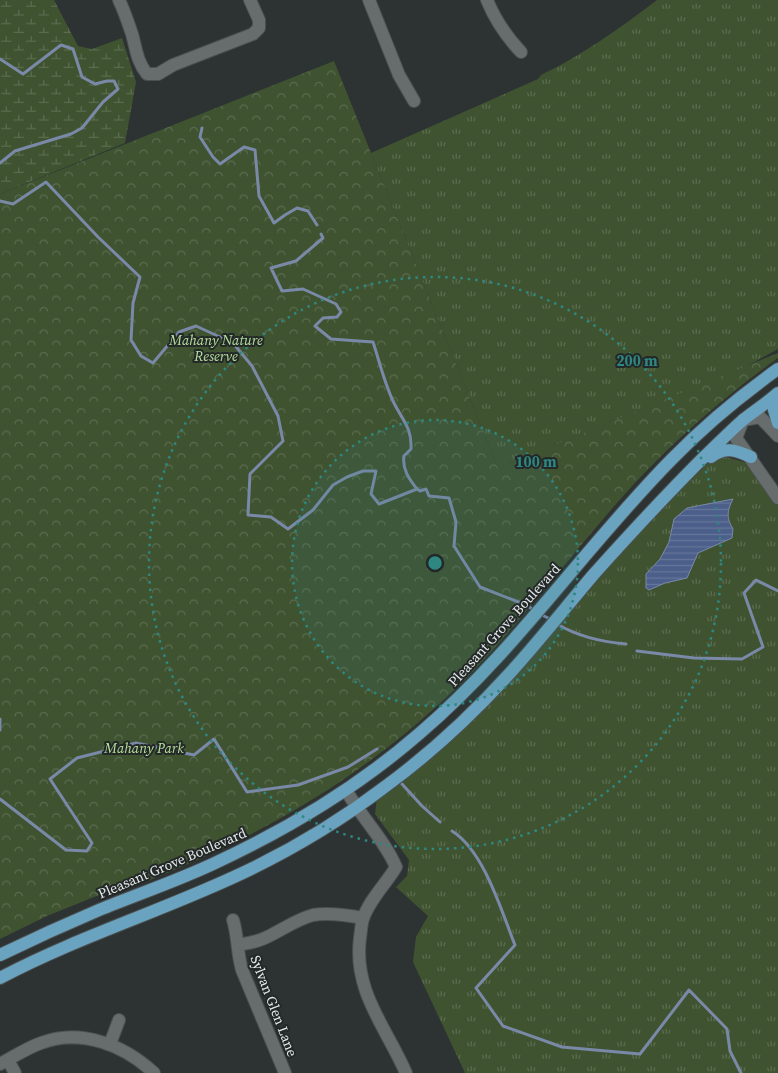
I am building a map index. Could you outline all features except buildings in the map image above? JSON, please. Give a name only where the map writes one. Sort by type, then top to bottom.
[{"type":"main road","name":"Pleasant Grove Boulevard","points":[[0,955],[70,922],[193,873],[236,853],[284,828],[346,790],[396,754],[476,682],[525,628],[623,512],[672,459],[731,405],[778,369]]},
{"type":"main road","points":[[0,978],[29,962],[250,869],[293,847],[356,808],[386,786],[449,735],[492,692],[594,575],[687,475],[743,420],[778,393]]},
{"type":"main road","points":[[778,393],[774,410],[778,424]]},
{"type":"main road","points":[[687,475],[716,452],[729,449],[737,450],[750,457]]},
{"type":"street","points":[[119,0],[132,35],[137,56],[147,74],[158,74],[252,34],[259,28],[259,20],[250,0]]},
{"type":"street","points":[[369,0],[399,74],[414,101]]},
{"type":"street","points":[[487,0],[501,28],[521,52]]},
{"type":"street","points":[[731,405],[743,420]]},
{"type":"street","points":[[743,420],[760,417],[778,436]]},
{"type":"street","points":[[743,420],[736,438],[778,498]]},
{"type":"street","points":[[346,790],[356,808],[390,852],[396,867],[388,881],[377,893],[363,918],[359,946],[359,967],[364,988],[374,1013],[406,1073]]},
{"type":"street","points":[[238,945],[266,938],[313,915],[333,914],[363,918]]},
{"type":"street","name":"Sylvan Glen Lane","points":[[233,920],[242,970],[285,1073]]},
{"type":"street","points":[[110,1044],[119,1020]]},
{"type":"street","points":[[15,1073],[4,1062],[40,1043],[54,1039],[80,1039],[110,1044],[126,1052],[154,1073]]},
{"type":"green space","points":[[0,0],[54,0],[78,46],[92,49],[122,38],[136,82],[125,143],[0,194]]},
{"type":"green space","points":[[657,0],[778,0],[778,349],[740,370],[498,468],[371,153],[538,79],[541,75],[572,59],[601,40]]},
{"type":"green space","points":[[334,61],[498,468],[778,353],[778,358],[721,402],[685,433],[634,484],[495,648],[438,705],[401,737],[323,793],[239,840],[148,881],[146,876],[47,916],[0,939],[0,194]]},
{"type":"green space","points":[[722,456],[744,462],[778,505],[778,1073],[465,1073],[413,962],[416,937],[428,916],[396,887],[407,876],[409,860],[375,814],[377,797],[482,708],[605,569],[691,479],[710,461]]},
{"type":"water","points":[[733,499],[728,514],[733,529],[732,538],[698,553],[687,578],[665,583],[649,590],[646,588],[646,574],[660,559],[669,542],[674,519],[687,508]]},
{"type":"waterway","points":[[0,59],[23,74],[61,45],[73,49],[82,77],[95,84],[114,81],[118,89],[103,102],[82,128],[71,134],[15,151],[0,163]]},
{"type":"waterway","points":[[202,128],[200,137],[220,164],[244,147],[255,150],[259,196],[274,223],[297,208],[308,211],[317,225]]},
{"type":"waterway","points":[[0,201],[13,204],[46,182],[98,237],[140,277],[133,303],[131,340],[141,356],[153,363],[179,332],[196,326],[233,343],[252,366],[278,416],[283,441],[250,474],[248,515],[271,517],[288,529],[313,510],[333,485],[363,471],[376,471],[371,494],[379,504],[417,489],[420,491],[426,489],[429,496],[449,498],[456,522],[454,546],[480,587],[534,610]]},
{"type":"waterway","points":[[321,234],[323,238],[296,261],[271,268],[282,291],[303,289],[336,304],[341,312],[337,317],[323,318],[315,326],[331,339],[373,342],[388,390],[409,431],[411,449],[404,456],[404,465],[409,478],[417,489]]},
{"type":"waterway","points":[[637,651],[694,658],[742,659],[763,647],[744,593],[756,580],[778,591]]},
{"type":"waterway","points":[[540,614],[552,620]]},
{"type":"waterway","points":[[557,624],[590,638],[626,644]]},
{"type":"waterway","points":[[0,719],[0,730]]},
{"type":"waterway","points":[[0,799],[66,850],[87,851],[92,843],[50,779],[77,758],[136,743],[194,755],[214,739],[247,792],[298,785],[348,767],[377,749]]},
{"type":"waterway","points":[[402,784],[440,822]]},
{"type":"waterway","points":[[452,831],[463,840],[482,867],[490,882],[515,945],[476,988],[503,1026],[562,1047],[640,1054],[689,990],[727,1029],[730,1051],[741,1073]]},
{"type":"park label","name":"Mahany Nature Reserve","points":[[216,348]]},
{"type":"park label","name":"Mahany Park","points":[[144,748]]}]
